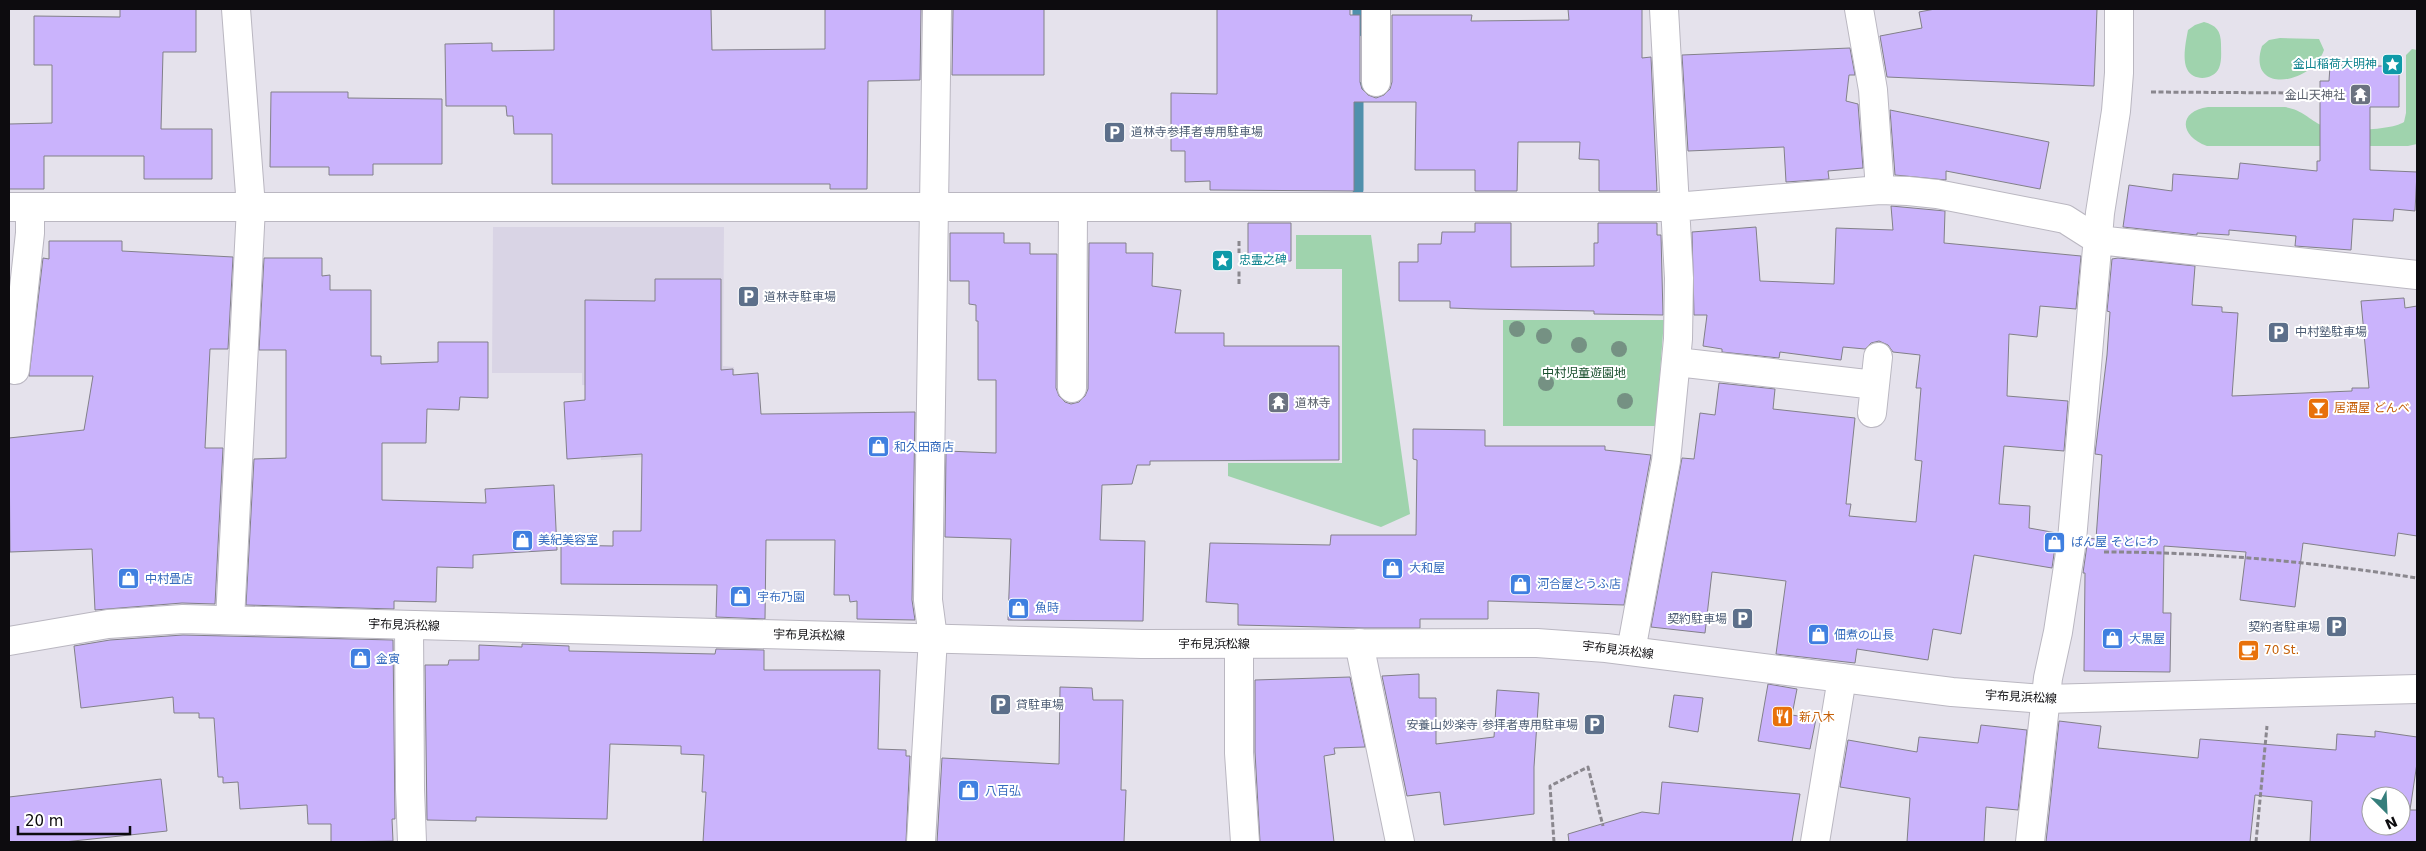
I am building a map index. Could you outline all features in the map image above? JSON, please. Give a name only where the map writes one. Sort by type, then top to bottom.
[{"type":"street","points":[[230,620],[251,207],[236,9]]},
{"type":"street","points":[[921,842],[933,638],[928,600],[937,9]]},
{"type":"street","points":[[1376,9],[1376,82]]},
{"type":"street","points":[[1631,651],[1666,461],[1677,362],[1678,278],[1664,9]]},
{"type":"street","points":[[1859,9],[1873,90],[1880,190]]},
{"type":"street","points":[[2030,842],[2045,699],[2070,552],[2098,240],[2117,102],[2119,9]]},
{"type":"street","points":[[15,370],[30,233],[19,207],[1675,207],[1880,190],[1937,194],[2065,219],[2098,240],[2417,275]]},
{"type":"street","points":[[1072,388],[1073,208]]},
{"type":"street","points":[[1872,413],[1878,357]]},
{"type":"street","points":[[1677,362],[1875,385]]},
{"type":"street","name":"宇布見浜松線","points":[[9,641],[99,626],[145,621],[230,620],[1238,644],[1537,643],[1631,651],[1952,692],[2045,699],[2417,689]]},
{"type":"street","points":[[409,625],[412,842]]},
{"type":"street","points":[[1359,643],[1400,842]]},
{"type":"street","points":[[1238,644],[1239,753],[1245,842]]},
{"type":"street","points":[[1815,842],[1842,678]]},
{"type":"path","points":[[2174,92],[2297,93]]},
{"type":"path","points":[[1239,269],[1239,284]]},
{"type":"path","points":[[2070,552],[2174,552],[2257,558],[2417,578]]},
{"type":"path","points":[[2256,842],[2269,710],[2268,693]]},
{"type":"path","points":[[1554,842],[1550,786],[1588,767],[1603,826]]},
{"type":"shaded area","points":[[493,227],[724,227],[723,366],[734,367],[740,450],[601,460],[596,386],[582,385],[582,373],[492,373]]},
{"type":"green space","points":[[2204,22],[2215,27],[2219,32],[2221,56],[2219,68],[2213,75],[2198,78],[2187,69],[2185,45],[2188,30]]},
{"type":"green space","points":[[2280,38],[2319,39],[2324,50],[2317,62],[2307,71],[2295,77],[2282,80],[2271,78],[2263,72],[2260,62],[2262,46],[2269,40]]},
{"type":"green space","points":[[2412,49],[2417,50],[2417,144],[2408,146],[2207,146],[2198,142],[2187,130],[2187,118],[2191,113],[2208,107],[2291,108],[2323,126],[2340,129],[2364,130],[2397,125],[2404,122],[2406,113],[2406,55]]},
{"type":"green space","points":[[1296,235],[1371,235],[1410,514],[1381,527],[1228,476],[1228,463],[1342,463],[1342,269],[1296,269]]},
{"type":"green space","name":"中村児童遊園地","points":[[1503,320],[1664,320],[1656,426],[1503,426]]},
{"type":"building","points":[[120,9],[196,9],[196,52],[163,52],[161,129],[212,129],[212,179],[144,179],[144,156],[44,156],[44,189],[9,189],[9,124],[52,123],[52,65],[34,65],[34,16],[120,17]]},
{"type":"building","points":[[554,9],[711,9],[712,50],[825,49],[825,9],[921,9],[920,80],[868,81],[867,189],[830,189],[830,184],[552,184],[552,134],[514,134],[513,116],[507,116],[506,106],[446,106],[445,44],[492,43],[492,51],[554,50]]},
{"type":"building","points":[[953,9],[1044,9],[1044,75],[952,75]]},
{"type":"building","points":[[1217,9],[1350,9],[1350,15],[1360,15],[1360,82],[1362,89],[1368,95],[1376,98],[1384,95],[1390,89],[1392,82],[1392,15],[1472,15],[1471,21],[1569,20],[1568,9],[1642,9],[1642,58],[1651,57],[1657,191],[1599,191],[1599,160],[1579,159],[1580,142],[1518,142],[1517,191],[1475,191],[1475,170],[1415,170],[1416,102],[1354,102],[1354,191],[1210,190],[1210,181],[1185,182],[1185,151],[1171,151],[1171,93],[1217,94]]},
{"type":"building","points":[[1935,9],[2097,9],[2094,86],[1887,77],[1880,36],[1922,28],[1919,12]]},
{"type":"building","points":[[1850,48],[1855,75],[1849,75],[1846,101],[1858,104],[1863,168],[1828,171],[1829,179],[1786,182],[1784,147],[1688,151],[1682,55]]},
{"type":"building","points":[[2330,66],[2399,66],[2399,107],[2370,107],[2370,170],[2417,172],[2415,211],[2394,209],[2393,221],[2353,219],[2351,250],[2295,246],[2296,236],[2229,230],[2229,235],[2197,233],[2197,235],[2123,227],[2129,185],[2172,191],[2173,174],[2238,179],[2240,163],[2317,171],[2317,161],[2320,161],[2320,81],[2329,81]]},
{"type":"building","points":[[271,92],[348,92],[348,98],[442,99],[442,164],[373,164],[373,175],[329,175],[329,167],[270,167]]},
{"type":"building","points":[[1890,110],[2049,142],[2040,189],[1946,171],[1946,180],[1895,175]]},
{"type":"building","points":[[1891,206],[1945,211],[1944,243],[2081,256],[2076,309],[2040,306],[2037,337],[2009,334],[2007,396],[2068,401],[2064,451],[2004,446],[1999,504],[2030,506],[2029,528],[2057,533],[2052,568],[1974,555],[1961,634],[1933,629],[1928,660],[1857,649],[1855,663],[1776,654],[1786,581],[1712,572],[1705,633],[1651,627],[1682,458],[1694,459],[1700,413],[1715,415],[1719,383],[1775,389],[1773,409],[1855,418],[1846,504],[1851,504],[1849,516],[1916,522],[1922,461],[1915,460],[1921,388],[1916,388],[1920,355],[1893,352],[1888,345],[1879,341],[1871,343],[1865,349],[1843,347],[1841,360],[1780,352],[1779,358],[1722,352],[1722,349],[1703,346],[1707,315],[1694,315],[1692,232],[1756,227],[1760,281],[1834,284],[1836,228],[1893,230]]},
{"type":"building","points":[[1248,223],[1291,223],[1291,261],[1248,262]]},
{"type":"building","points":[[1475,223],[1511,223],[1511,267],[1594,266],[1594,243],[1598,243],[1598,223],[1657,223],[1657,235],[1661,235],[1663,315],[1594,314],[1594,311],[1450,308],[1450,301],[1399,301],[1399,262],[1418,262],[1418,244],[1441,244],[1442,232],[1475,232]]},
{"type":"building","points":[[950,233],[1004,233],[1004,243],[1030,243],[1030,254],[1057,254],[1056,388],[1059,396],[1065,402],[1071,404],[1079,402],[1085,396],[1088,389],[1089,243],[1126,243],[1126,253],[1153,253],[1152,286],[1181,290],[1175,333],[1224,333],[1224,346],[1339,346],[1339,460],[1150,461],[1150,465],[1137,465],[1132,484],[1102,485],[1100,540],[1145,541],[1143,621],[1008,620],[1011,539],[945,537],[946,451],[996,453],[996,380],[978,380],[978,321],[976,321],[976,305],[969,304],[969,281],[950,281]]},
{"type":"building","points":[[49,241],[122,241],[122,251],[233,257],[228,349],[210,349],[205,448],[223,448],[215,604],[182,603],[95,610],[92,549],[10,552],[9,438],[84,430],[93,376],[29,376],[43,258],[49,259]]},
{"type":"building","points":[[264,258],[322,258],[322,276],[330,275],[330,290],[371,290],[371,356],[381,356],[381,364],[438,362],[438,342],[488,342],[488,398],[460,397],[459,410],[427,409],[426,443],[382,443],[382,500],[486,503],[485,489],[554,485],[557,550],[473,555],[473,568],[437,567],[436,602],[394,601],[394,609],[246,605],[254,459],[286,458],[286,350],[259,350]]},
{"type":"building","points":[[2118,258],[2195,266],[2192,305],[2222,307],[2222,312],[2238,313],[2232,396],[2352,391],[2352,388],[2369,388],[2361,301],[2404,298],[2405,308],[2417,306],[2417,536],[2398,533],[2395,556],[2303,543],[2295,607],[2240,600],[2246,552],[2164,546],[2163,613],[2171,613],[2170,672],[2084,671],[2085,573],[2083,573],[2088,538],[2096,539],[2102,455],[2095,454],[2107,355],[2110,312],[2107,311],[2112,259]]},
{"type":"building","points":[[655,279],[721,279],[721,370],[733,369],[733,375],[758,373],[761,414],[915,412],[912,600],[915,620],[857,619],[857,601],[850,602],[849,595],[834,595],[835,540],[766,540],[765,619],[716,617],[717,585],[561,584],[561,545],[613,546],[613,531],[641,531],[642,454],[567,459],[564,402],[585,400],[585,300],[655,301]]},
{"type":"building","points":[[1413,429],[1485,430],[1485,446],[1605,446],[1605,450],[1651,455],[1624,605],[1488,601],[1488,619],[1420,619],[1420,628],[1364,628],[1238,625],[1238,604],[1206,602],[1210,543],[1330,545],[1331,535],[1416,535],[1417,460],[1413,459]]},
{"type":"building","points":[[183,635],[393,640],[395,819],[392,819],[393,841],[331,842],[331,824],[308,824],[307,805],[240,809],[238,782],[223,783],[223,777],[218,777],[214,718],[199,718],[199,713],[174,713],[173,697],[81,708],[74,646],[110,640]]},
{"type":"building","points":[[522,644],[569,646],[569,651],[715,654],[716,649],[764,650],[764,670],[880,670],[878,749],[906,750],[906,756],[910,756],[906,842],[703,842],[706,792],[702,792],[704,755],[681,754],[681,746],[610,744],[607,819],[476,817],[476,821],[427,820],[425,665],[448,665],[449,660],[479,660],[479,645],[522,647]]},
{"type":"building","points":[[1419,674],[1419,698],[1436,698],[1436,744],[1494,737],[1497,690],[1539,693],[1534,767],[1534,814],[1444,825],[1440,792],[1407,796],[1382,676]]},
{"type":"building","points":[[1350,677],[1365,747],[1334,748],[1335,754],[1324,756],[1334,842],[1260,842],[1255,752],[1255,680]]},
{"type":"building","name":"新八木","points":[[1768,684],[1797,689],[1792,715],[1816,719],[1810,749],[1758,741]]},
{"type":"building","points":[[1060,687],[1092,688],[1093,700],[1123,700],[1121,790],[1126,790],[1124,842],[937,842],[942,758],[1059,764]]},
{"type":"building","points":[[1674,695],[1703,698],[1698,732],[1669,727]]},
{"type":"building","points":[[2059,721],[2101,726],[2098,748],[2198,758],[2200,739],[2336,750],[2337,734],[2375,737],[2375,731],[2417,737],[2417,763],[2411,803],[2411,786],[2361,786],[2361,836],[2411,836],[2411,810],[2417,810],[2417,842],[2310,842],[2312,801],[2255,795],[2250,842],[2046,842]]},
{"type":"building","points":[[1981,725],[2027,730],[2018,810],[1986,807],[1984,842],[1907,842],[1910,798],[1840,787],[1848,740],[1917,752],[1919,737],[1978,743]]},
{"type":"building","points":[[161,779],[167,831],[64,842],[9,842],[9,797]]},
{"type":"building","points":[[1662,782],[1800,794],[1792,842],[1569,842],[1568,834],[1642,812],[1659,814]]},
{"type":"waterway","points":[[1358,9],[1358,31]]},
{"type":"waterway","points":[[1358,87],[1358,190]]},
{"type":"place","name":"金山稲荷大明神","points":[[2393,64]]},
{"type":"place","name":"金山天神社","points":[[2361,95]]},
{"type":"place","name":"道林寺参拝者専用駐車場","points":[[1115,132]]},
{"type":"place","name":"忠霊之碑","points":[[1223,260]]},
{"type":"place","name":"道林寺駐車場","points":[[748,297]]},
{"type":"place","name":"中村塾駐車場","points":[[2279,332]]},
{"type":"place","name":"道林寺","points":[[1279,403]]},
{"type":"place","name":"居酒屋 どんべ","points":[[2318,408]]},
{"type":"place","name":"和久田商店","points":[[878,447]]},
{"type":"place","name":"美紀美容室","points":[[522,540]]},
{"type":"place","name":"ぱん屋 そとにわ","points":[[2055,542]]},
{"type":"place","name":"大和屋","points":[[1393,568]]},
{"type":"place","name":"中村畳店","points":[[129,579]]},
{"type":"place","name":"河合屋とうふ店","points":[[1521,584]]},
{"type":"place","name":"宇布乃園","points":[[741,597]]},
{"type":"place","name":"魚時","points":[[1019,608]]},
{"type":"place","name":"契約駐車場","points":[[1743,619]]},
{"type":"place","name":"契約者駐車場","points":[[2336,627]]},
{"type":"place","name":"佃煮の山長","points":[[1818,635]]},
{"type":"place","name":"大黒屋","points":[[2113,639]]},
{"type":"place","name":"70 St.","points":[[2248,650]]},
{"type":"place","name":"金寅","points":[[360,659]]},
{"type":"place","name":"貸駐車場","points":[[1000,705]]},
{"type":"place","name":"新八木","points":[[1783,717]]},
{"type":"place","name":"安養山妙楽寺 参拝者専用駐車場","points":[[1594,725]]},
{"type":"place","name":"八百弘","points":[[969,791]]}]
